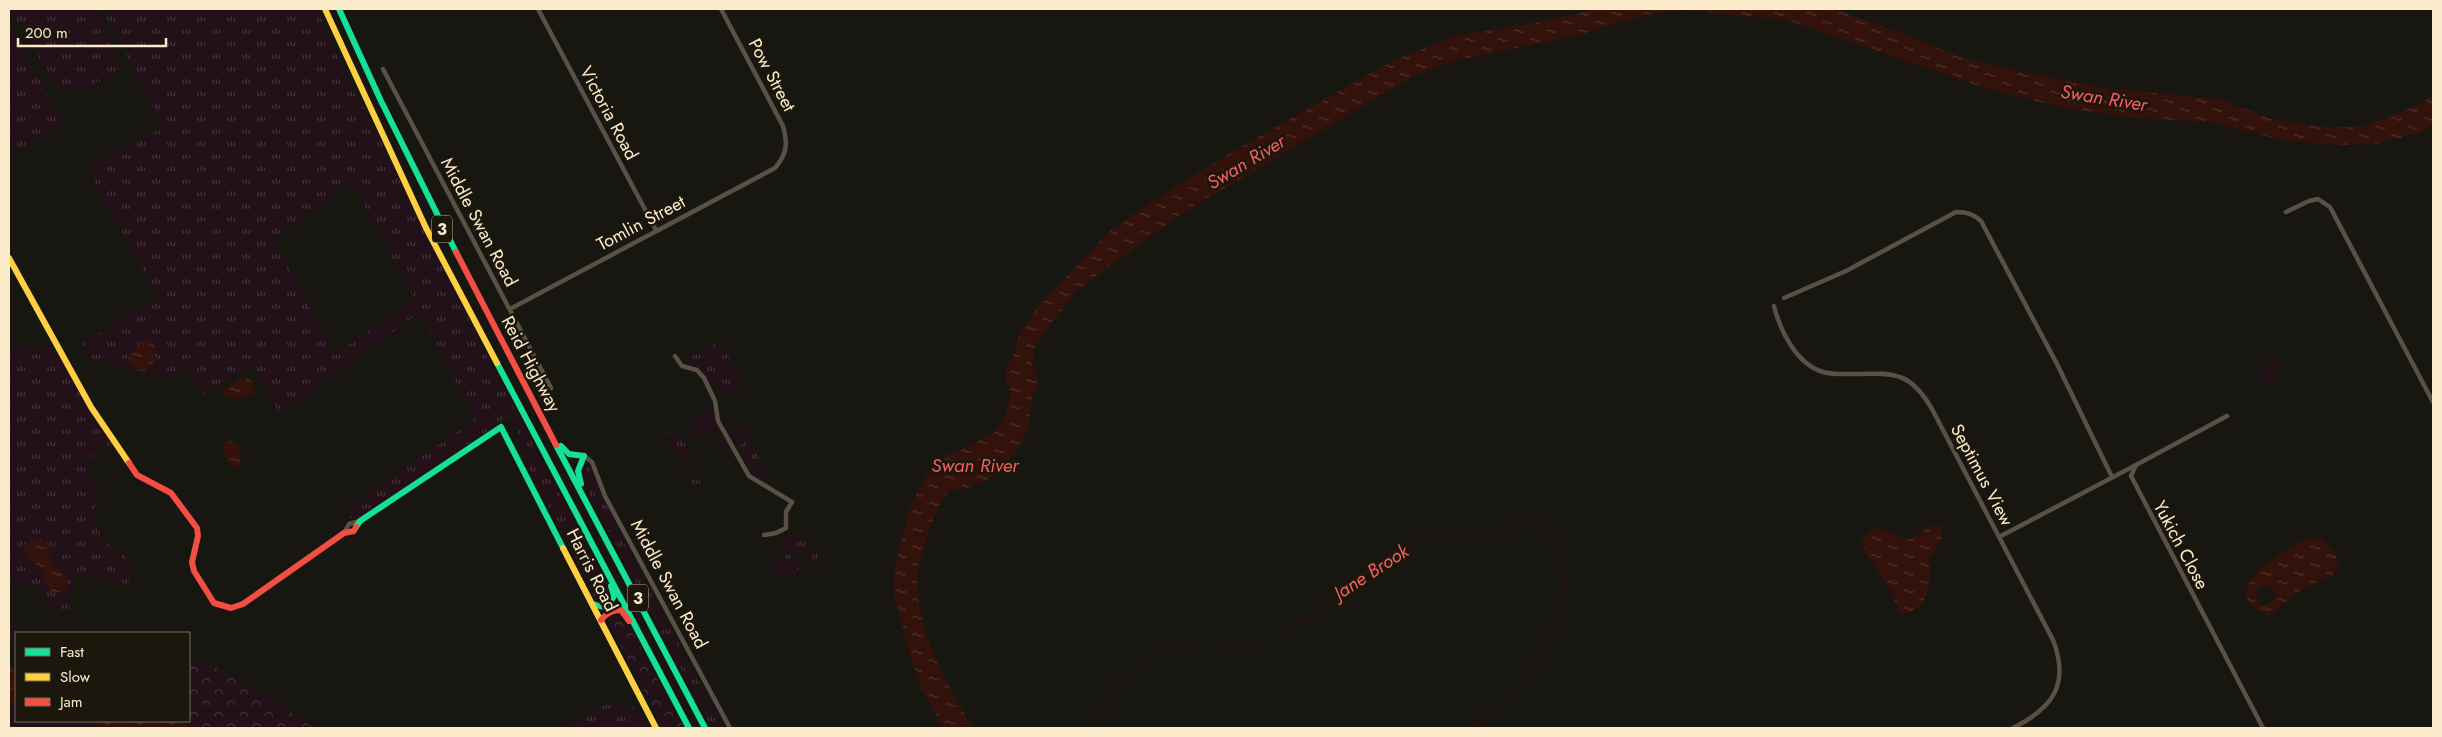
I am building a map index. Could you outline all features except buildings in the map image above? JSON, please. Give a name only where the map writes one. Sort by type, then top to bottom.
[{"type":"main road","name":"Reid Highway","points":[[325,9],[426,228],[689,728]]},
{"type":"main road","name":"Reid Highway","points":[[339,9],[388,118],[440,224],[705,728]]},
{"type":"main road","name":"Harris Road","points":[[9,258],[91,407],[137,475],[171,493],[197,528],[198,536],[192,562],[194,571],[214,603],[231,608],[243,604],[344,533],[354,531],[360,521],[501,427],[656,728]]},
{"type":"main road","points":[[545,421],[565,452],[584,456],[578,471],[592,510]]},
{"type":"main road","points":[[593,604],[603,607],[609,604],[614,596],[595,548]]},
{"type":"main road","points":[[601,620],[610,611],[620,610],[656,663]]},
{"type":"street","name":"Victoria Road","points":[[538,9],[656,230]]},
{"type":"street","name":"Pow Street","points":[[720,9],[783,126],[787,142],[783,158]]},
{"type":"street","name":"Middle Swan Road","points":[[383,69],[551,388]]},
{"type":"street","name":"Tomlin Street","points":[[510,310],[656,230],[775,168],[783,158]]},
{"type":"street","points":[[2286,212],[2309,201],[2318,199],[2330,207],[2433,402]]},
{"type":"street","points":[[1784,298],[1846,271],[1956,212],[1974,215],[1981,221],[2057,364],[2112,477]]},
{"type":"street","name":"Septimus View","points":[[1774,306],[1777,318],[1789,341],[1798,355],[1812,367],[1839,374],[1895,376],[1902,378],[1925,396],[2053,640],[2060,657],[2057,688],[2050,702],[2041,712],[2013,728]]},
{"type":"street","points":[[675,356],[682,366],[697,370],[704,378],[715,401],[718,421],[749,476],[792,502],[786,512],[786,528],[776,533],[764,535]]},
{"type":"street","points":[[1999,537],[2227,416]]},
{"type":"street","name":"Middle Swan Road","points":[[584,456],[592,462],[606,496],[730,728]]},
{"type":"street","name":"Yukich Close","points":[[2136,465],[2131,476],[2134,486],[2263,728]]},
{"type":"green space","points":[[11,9],[95,9],[123,70],[76,92],[72,87],[59,91]]},
{"type":"green space","points":[[102,9],[317,9],[350,86],[367,113],[493,369],[608,586],[610,599],[601,603],[594,599],[590,584],[523,458],[517,429],[506,417],[359,518],[351,518],[345,510],[475,419],[420,312],[280,414],[252,363],[204,395],[186,368],[169,378],[91,359],[81,343],[158,298],[86,166],[164,127]],"holes":[[[352,182],[415,300],[334,355],[273,238]]]},
{"type":"green space","points":[[9,20],[64,125],[9,156]]},
{"type":"green space","points":[[720,341],[744,386],[723,396],[696,366],[680,362]]},
{"type":"green space","points":[[9,345],[55,348],[112,444],[87,461],[84,466],[100,496],[92,515],[107,543],[126,557],[135,569],[128,584],[77,575],[71,590],[69,612],[57,610],[49,604],[39,586],[9,582]]},
{"type":"green space","points":[[2272,357],[2282,364],[2269,384],[2258,377]]},
{"type":"green space","points":[[711,409],[720,426],[696,439],[687,423]]},
{"type":"green space","points":[[740,423],[749,440],[738,446],[729,429]]},
{"type":"green space","points":[[673,431],[678,441],[682,439],[690,452],[681,458],[666,434]]},
{"type":"green space","points":[[719,434],[729,452],[715,446]]},
{"type":"green space","points":[[749,440],[769,476],[763,479],[753,473],[738,446]]},
{"type":"green space","points":[[693,454],[692,459],[687,457],[684,461],[695,479],[702,483],[695,487],[680,460]]},
{"type":"green space","points":[[585,465],[590,468],[602,498],[619,527],[624,543],[724,728],[712,728],[585,485],[581,470]]},
{"type":"green space","points":[[802,535],[807,545],[799,555],[777,544],[788,536]]},
{"type":"green space","points":[[817,551],[817,566],[802,557]]},
{"type":"green space","points":[[787,553],[802,563],[795,575],[787,574],[783,571],[777,575],[773,564],[773,556],[784,561]]},
{"type":"green space","points":[[615,614],[625,618],[679,720],[686,728],[663,728],[609,623],[611,617]]},
{"type":"green space","points":[[9,616],[17,632],[15,632],[15,643],[9,643]]},
{"type":"green space","points":[[204,660],[263,694],[314,728],[190,728],[179,722],[190,722],[190,663]]},
{"type":"green space","points":[[9,704],[15,704],[15,722],[89,722],[105,728],[9,728]]},
{"type":"green space","points":[[605,705],[631,705],[642,715],[649,728],[565,728]]},
{"type":"water","name":"Swan River","points":[[1597,9],[1834,9],[1896,31],[1960,57],[2018,71],[2105,88],[2220,99],[2272,119],[2319,127],[2362,127],[2421,104],[2433,95],[2433,124],[2425,131],[2376,144],[2338,145],[2282,140],[2211,122],[2138,118],[2064,108],[1985,88],[1787,20],[1682,10],[1645,15],[1574,36],[1454,61],[1416,75],[1181,214],[1076,291],[1035,346],[1032,364],[1037,376],[1038,387],[1032,397],[1028,429],[1018,449],[1000,470],[985,481],[964,489],[950,490],[941,503],[930,527],[918,567],[920,610],[933,652],[951,691],[973,728],[944,728],[922,691],[910,655],[893,590],[895,567],[908,514],[919,487],[940,458],[973,444],[994,432],[1003,423],[1011,393],[1006,378],[1006,369],[1015,352],[1019,335],[1036,309],[1109,232],[1136,212],[1233,151],[1394,60],[1458,35],[1535,23]]},
{"type":"water","points":[[146,339],[152,341],[155,347],[152,354],[157,358],[149,369],[137,369],[130,362],[129,355]]},
{"type":"water","points":[[243,377],[249,377],[256,389],[255,393],[235,399],[223,393],[223,390]]},
{"type":"water","points":[[229,440],[239,449],[241,457],[236,469],[231,468],[225,455],[225,442]]},
{"type":"water","points":[[1937,525],[1942,528],[1942,536],[1936,549],[1928,559],[1929,586],[1926,595],[1923,602],[1917,608],[1910,613],[1900,614],[1888,585],[1861,543],[1865,536],[1879,527],[1904,539],[1912,539],[1924,529]]},
{"type":"water","points":[[2308,538],[2324,540],[2337,557],[2340,568],[2332,575],[2293,595],[2271,615],[2256,610],[2247,598],[2247,588],[2251,579],[2268,562]],"holes":[[[2263,586],[2272,587],[2275,591],[2274,599],[2262,606],[2256,597],[2258,589]]]},
{"type":"water","points":[[40,539],[50,546],[50,555],[53,562],[69,582],[67,587],[60,592],[49,589],[46,585],[42,569],[28,557],[24,550],[23,546],[29,541]]},
{"type":"water","points":[[9,667],[15,668],[15,704],[9,704]]},
{"type":"water","points":[[89,722],[179,722],[190,728],[105,728]]},
{"type":"waterway","name":"Jane Brook","points":[[1099,728],[1107,693],[1134,674],[1158,651],[1174,654],[1240,653],[1261,647],[1283,625],[1308,621],[1328,599],[1371,568],[1411,545],[1443,537],[1468,542],[1492,538],[1520,522],[1544,526],[1557,543],[1568,570],[1563,612],[1544,640],[1534,672],[1514,698],[1470,728]]},
{"type":"traffic: fast","points":[[339,9],[381,101],[456,252]]},
{"type":"traffic: fast","points":[[497,363],[689,728]]},
{"type":"traffic: fast","points":[[356,527],[360,521],[501,427],[563,548]]},
{"type":"traffic: fast","points":[[556,445],[705,728]]},
{"type":"traffic: fast","points":[[561,446],[569,454],[584,456],[578,471],[581,484]]},
{"type":"traffic: fast","points":[[593,604],[603,607],[609,604],[614,596],[611,586]]},
{"type":"traffic: slow","points":[[325,9],[426,228],[497,363]]},
{"type":"traffic: slow","points":[[9,258],[91,407],[129,463]]},
{"type":"traffic: slow","points":[[563,548],[656,728]]},
{"type":"traffic: jam","points":[[456,252],[556,445]]},
{"type":"traffic: jam","points":[[129,463],[137,475],[171,493],[197,528],[198,536],[192,562],[194,571],[214,603],[231,608],[243,604],[344,533],[354,531],[356,527]]},
{"type":"traffic: jam","points":[[601,620],[610,612],[621,610],[629,621]]}]
